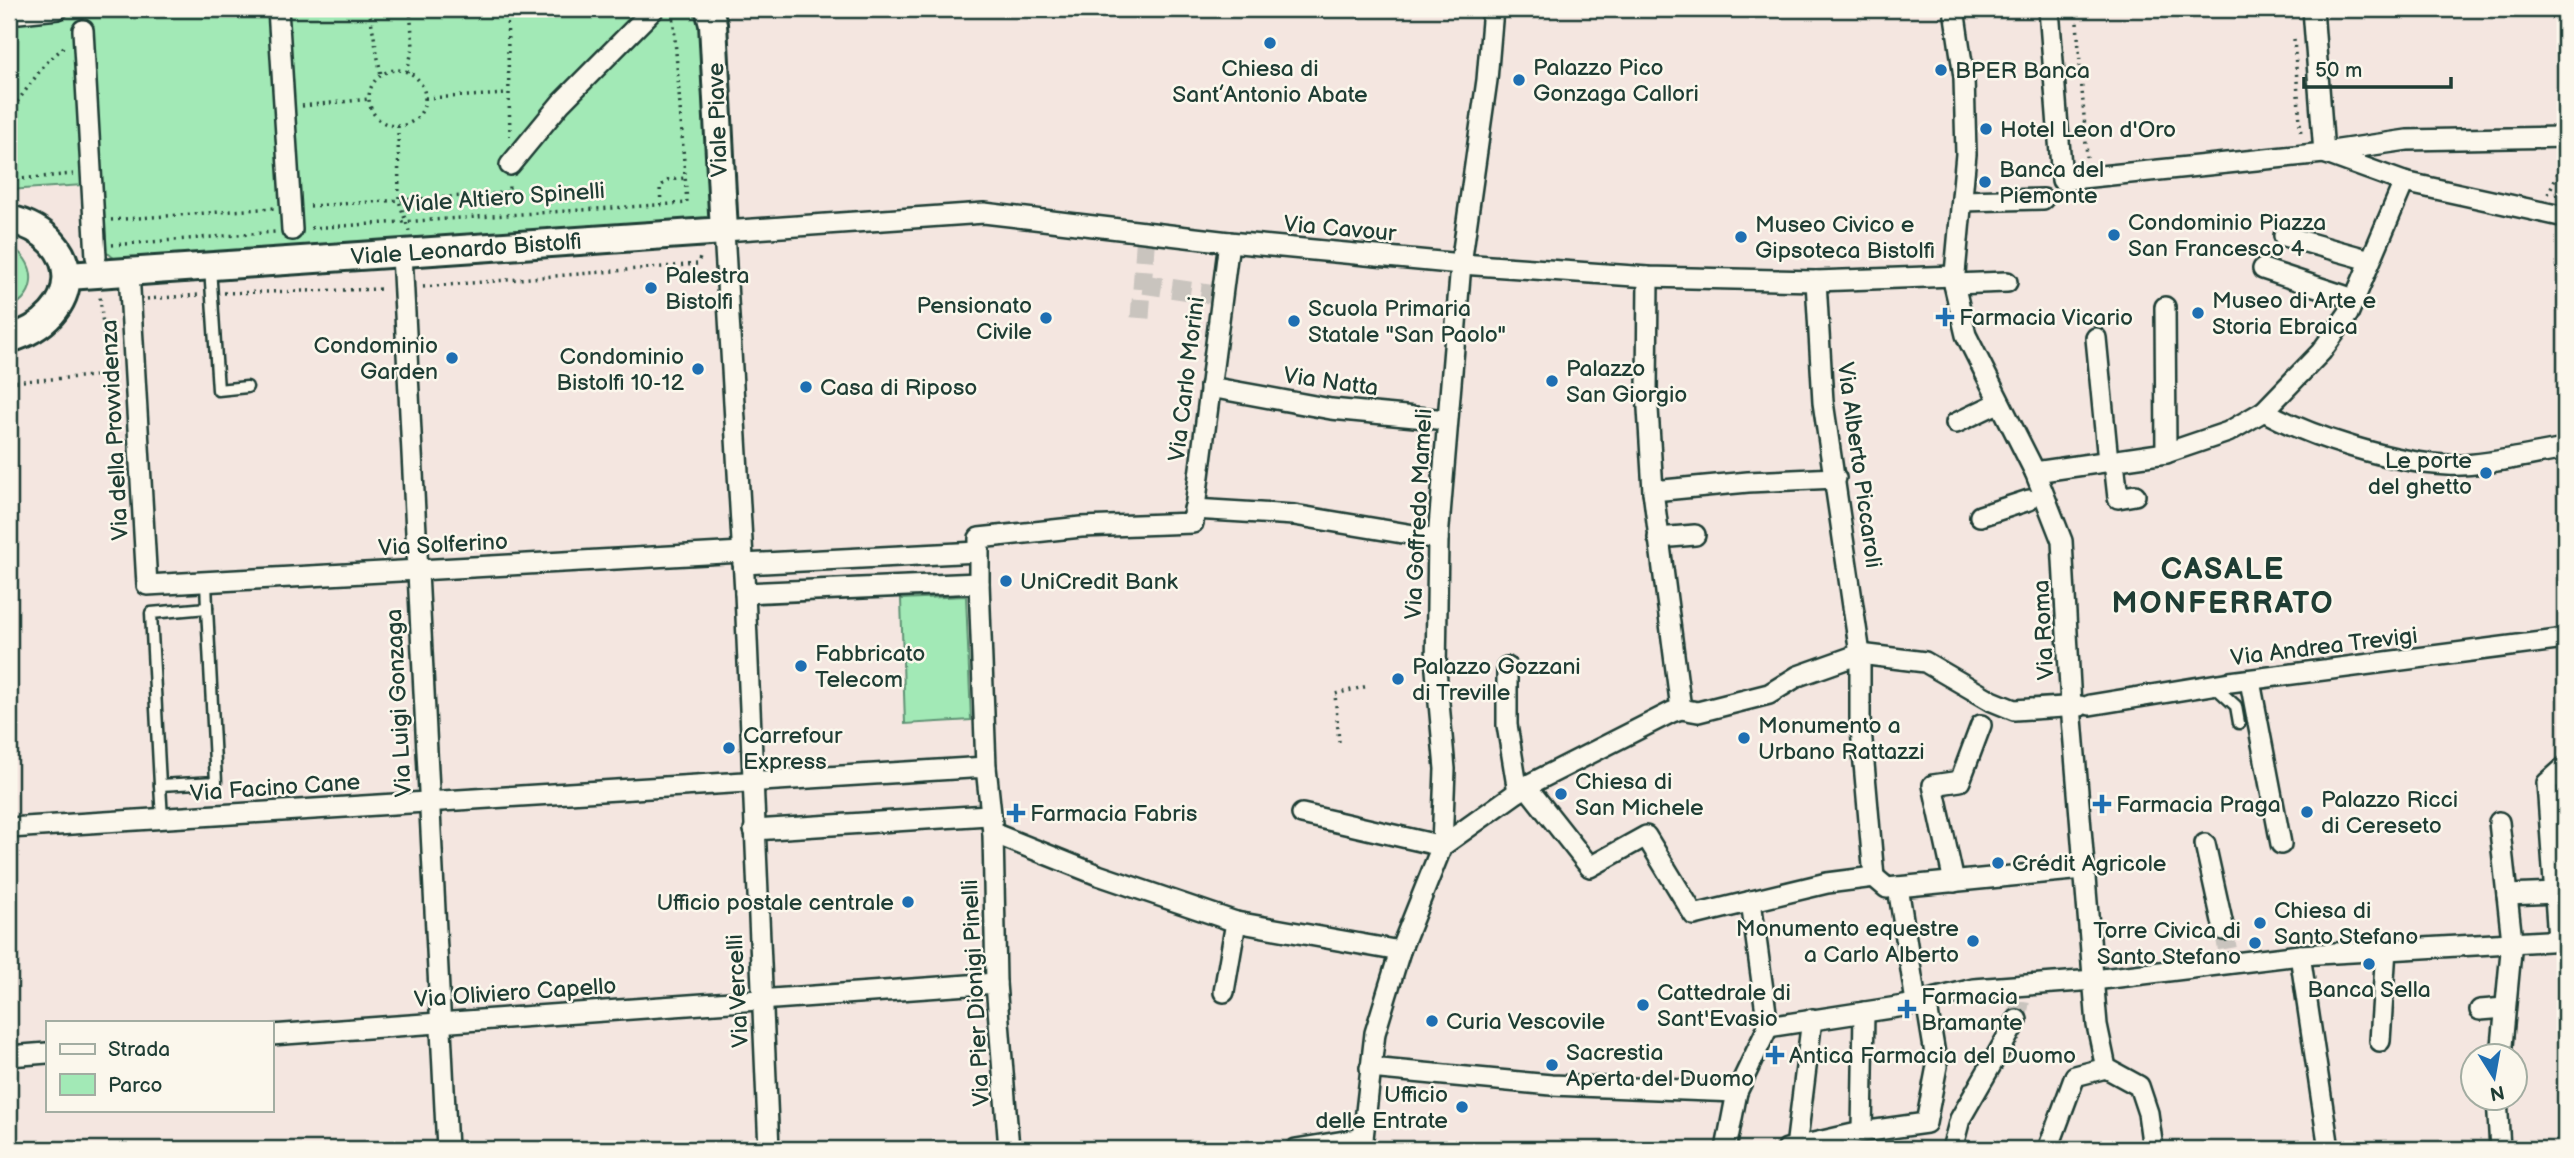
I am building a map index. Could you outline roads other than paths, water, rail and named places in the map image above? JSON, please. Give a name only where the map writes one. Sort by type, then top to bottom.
[{"type":"street","points":[[9,14],[58,9]]},
{"type":"street","points":[[278,9],[292,230]]},
{"type":"street","points":[[510,165],[561,103],[625,34],[654,9]]},
{"type":"street","name":"Viale Piave","points":[[709,9],[713,24],[716,241]]},
{"type":"street","name":"Via Goffredo Mameli","points":[[1367,1144],[1370,1068],[1375,1033],[1400,950],[1442,846],[1445,769],[1436,670],[1438,539],[1461,264],[1487,80],[1493,9]]},
{"type":"street","name":"Via Roma","points":[[1954,9],[1964,77],[1966,154],[1954,280],[1966,335],[2035,472],[2038,497],[2062,541],[2080,706],[2084,869],[2094,980],[2106,1068]]},
{"type":"street","points":[[2049,9],[2062,180],[2324,153],[2381,142],[2565,138]]},
{"type":"street","points":[[2313,9],[2324,153]]},
{"type":"street","points":[[83,30],[96,257]]},
{"type":"street","points":[[2377,172],[2381,142]]},
{"type":"street","points":[[2324,153],[2404,182],[2565,217]]},
{"type":"street","points":[[2035,472],[2166,453],[2228,432],[2264,411],[2321,352],[2354,299],[2404,182]]},
{"type":"street","points":[[1962,201],[2043,199]]},
{"type":"street","name":"Via Cavour","points":[[716,241],[984,213],[1229,242],[1461,264],[1648,277],[1816,281],[1954,280]]},
{"type":"street","points":[[9,219],[44,232],[58,247],[68,276],[66,291],[47,320],[9,339]]},
{"type":"street","points":[[2284,236],[2370,260]]},
{"type":"street","name":"Viale Leonardo Bistolfi","points":[[68,276],[402,254],[716,241]]},
{"type":"street","name":"Via Vercelli","points":[[716,241],[745,593],[769,1149]]},
{"type":"street","name":"Via Carlo Morini","points":[[1194,516],[1229,242]]},
{"type":"street","name":"Via Luigi Gonzaga","points":[[402,254],[447,1149]]},
{"type":"street","points":[[2263,269],[2354,299]]},
{"type":"street","name":"Via della Provvidenza","points":[[129,272],[147,585]]},
{"type":"street","points":[[1648,277],[1647,392],[1653,491],[1681,709]]},
{"type":"street","points":[[1954,280],[2007,282]]},
{"type":"street","name":"Via Alberto Piccaroli","points":[[1816,281],[1824,402],[1860,654],[1860,718],[1874,877]]},
{"type":"street","points":[[2165,307],[2166,453]]},
{"type":"street","points":[[2096,338],[2118,498],[2135,495]]},
{"type":"street","name":"Via Natta","points":[[1210,387],[1331,409],[1447,420]]},
{"type":"street","points":[[1956,423],[1998,403]]},
{"type":"street","points":[[2264,411],[2290,426],[2365,449],[2449,466],[2565,449]]},
{"type":"street","points":[[1653,491],[1748,482],[1836,478]]},
{"type":"street","points":[[1980,516],[2038,497]]},
{"type":"street","points":[[978,552],[979,538],[1194,516],[1294,514],[1438,539]]},
{"type":"street","points":[[1658,538],[1695,535]]},
{"type":"street","name":"Via Solferino","points":[[147,585],[417,570],[978,552]]},
{"type":"street","name":"Via Pier Dionigi Pinelli","points":[[978,552],[996,983],[1009,1149]]},
{"type":"street","points":[[745,593],[979,583]]},
{"type":"street","name":"Via Andrea Trevigi","points":[[1860,654],[1925,662],[1992,701],[2014,709],[2080,706],[2213,685],[2565,639]]},
{"type":"street","points":[[1302,814],[1442,846],[1522,789],[1681,709],[1698,712],[1769,694],[1798,676],[1860,654]]},
{"type":"street","points":[[1507,667],[1507,725],[1522,789],[1590,867],[1646,836],[1694,915],[1827,883],[1874,877],[1887,888],[2084,869]]},
{"type":"street","points":[[2250,681],[2281,844]]},
{"type":"street","points":[[1954,882],[1933,785],[1960,781],[1981,725]]},
{"type":"street","name":"Via Facino Cane","points":[[9,828],[986,767]]},
{"type":"street","points":[[1768,1027],[1915,1003],[1975,989],[2094,980],[2300,955],[2562,939],[2547,783],[2565,767]]},
{"type":"street","points":[[2499,822],[2512,941],[2502,1042]]},
{"type":"street","points":[[754,830],[991,824],[1098,875],[1236,922],[1400,950]]},
{"type":"street","points":[[2206,844],[2224,930]]},
{"type":"street","points":[[1812,1019],[1791,1149],[1862,1132],[1926,1123],[1937,1066],[1915,1003],[1898,887]]},
{"type":"street","points":[[2507,895],[2556,893]]},
{"type":"street","points":[[1726,1149],[1738,1092],[1768,1027],[1751,901]]},
{"type":"street","points":[[1224,992],[1236,922]]},
{"type":"street","points":[[2380,1041],[2386,950]]},
{"type":"street","points":[[2300,955],[2329,1149]]},
{"type":"street","name":"Via Oliviero Capello","points":[[273,1035],[996,983]]},
{"type":"street","points":[[2480,1010],[2505,1009]]},
{"type":"street","points":[[1862,1132],[1864,1012]]},
{"type":"street","points":[[1952,1149],[1960,1119],[2017,1020]]},
{"type":"street","points":[[9,1056],[46,1053]]},
{"type":"street","points":[[1370,1068],[1551,1085],[1738,1092]]},
{"type":"street","points":[[2049,1149],[2075,1076],[2106,1068],[2146,1082],[2152,1149]]},
{"type":"street","points":[[2498,1112],[2500,1149]]},
{"type":"street","points":[[1296,1149],[1367,1144]]},
{"type":"lane","points":[[210,267],[218,390],[247,387]]},
{"type":"lane","points":[[160,785],[216,782],[206,581]]},
{"type":"lane","points":[[162,819],[151,613],[207,608]]},
{"type":"lane","points":[[2213,685],[2236,706],[2239,723]]},
{"type":"tunnel","points":[[1140,318],[1146,232]]},
{"type":"tunnel","points":[[1143,284],[1222,296]]},
{"type":"tunnel","points":[[2224,930],[2230,964]]},
{"type":"tunnel","points":[[2017,1020],[2023,986]]},
{"type":"place","name":"Chiesa di Sant’Antonio Abate","points":[[1270,43]]},
{"type":"place","name":"BPER Banca","points":[[1941,70]]},
{"type":"place","name":"Palazzo Pico Gonzaga Callori","points":[[1519,80]]},
{"type":"place","name":"Hotel Leon d'Oro","points":[[1986,129]]},
{"type":"place","name":"Banca del Piemonte","points":[[1985,182]]},
{"type":"place","name":"Condominio Piazza San Francesco 4","points":[[2114,235]]},
{"type":"place","name":"Museo Civico e Gipsoteca Bistolfi","points":[[1741,237]]},
{"type":"place","name":"Palestra Bistolfi","points":[[651,288]]},
{"type":"place","name":"Museo di Arte e Storia Ebraica","points":[[2198,313]]},
{"type":"place","name":"Farmacia Vicario","points":[[1945,317]]},
{"type":"place","name":"Pensionato Civile","points":[[1046,318]]},
{"type":"place","name":"Scuola Primaria Statale \"San Paolo\"","points":[[1294,321]]},
{"type":"place","name":"Condominio Garden","points":[[452,358]]},
{"type":"place","name":"Condominio Bistolfi 10-12","points":[[698,369]]},
{"type":"place","name":"Palazzo San Giorgio","points":[[1552,381]]},
{"type":"place","name":"Casa di Riposo","points":[[806,387]]},
{"type":"place","name":"Le porte del ghetto","points":[[2486,473]]},
{"type":"place","name":"UniCredit Bank","points":[[1006,581]]},
{"type":"place","name":"Fabbricato Telecom","points":[[801,666]]},
{"type":"place","name":"Palazzo Gozzani di Treville","points":[[1398,679]]},
{"type":"place","name":"Monumento a Urbano Rattazzi","points":[[1744,738]]},
{"type":"place","name":"Carrefour Express","points":[[729,748]]},
{"type":"place","name":"Chiesa di San Michele","points":[[1561,794]]},
{"type":"place","name":"Farmacia Praga","points":[[2102,804]]},
{"type":"place","name":"Palazzo Ricci di Cereseto","points":[[2307,812]]},
{"type":"place","name":"Farmacia Fabris","points":[[1016,813]]},
{"type":"place","name":"Crédit Agricole","points":[[1998,863]]},
{"type":"place","name":"Ufficio postale centrale","points":[[908,902]]},
{"type":"place","name":"Chiesa di Santo Stefano","points":[[2260,923]]},
{"type":"place","name":"Monumento equestre a Carlo Alberto","points":[[1973,941]]},
{"type":"place","name":"Torre Civica di Santo Stefano","points":[[2255,943]]},
{"type":"place","name":"Banca Sella","points":[[2369,964]]},
{"type":"place","name":"Cattedrale di Sant'Evasio","points":[[1643,1005]]},
{"type":"place","name":"Farmacia Bramante","points":[[1907,1009]]},
{"type":"place","name":"Curia Vescovile","points":[[1432,1021]]},
{"type":"place","name":"Antica Farmacia del Duomo","points":[[1775,1055]]},
{"type":"place","name":"Sacrestia Aperta del Duomo","points":[[1552,1065]]},
{"type":"place","name":"Ufficio delle Entrate","points":[[1462,1107]]},
{"type":"district","name":"CASALE MONFERRATO","points":[[2223,586]]}]
